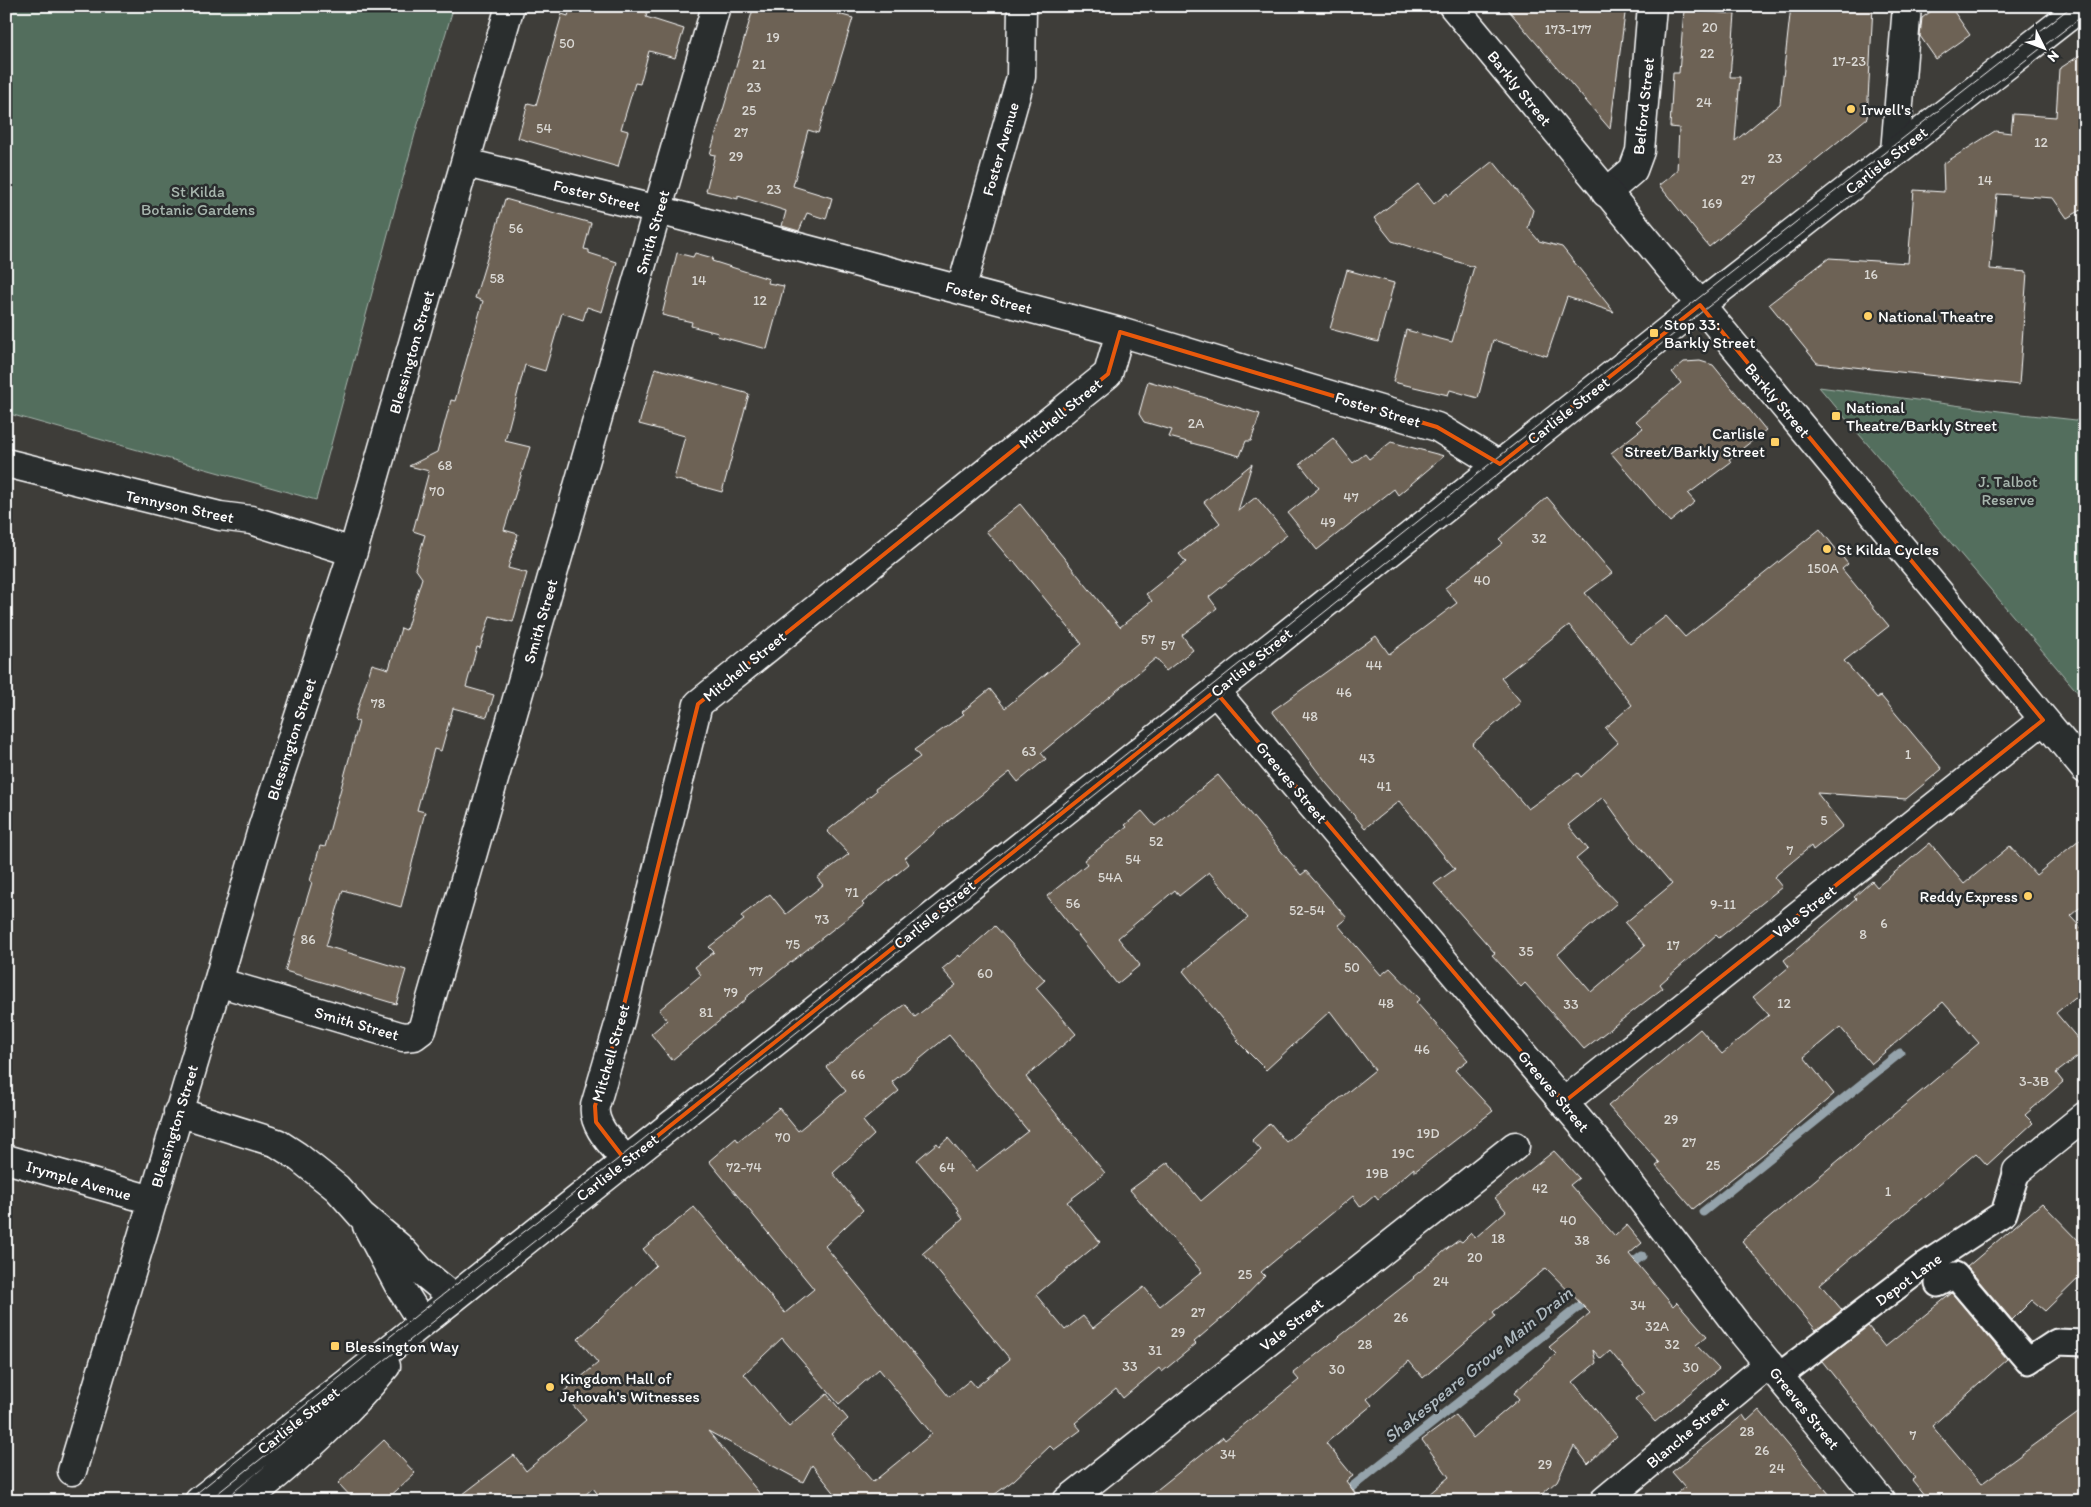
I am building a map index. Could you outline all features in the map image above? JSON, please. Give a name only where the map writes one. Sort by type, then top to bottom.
[{"type":"street","name":"Blessington Street","points":[[72,1471],[263,826],[353,552],[510,6]]},
{"type":"street","name":"Smith Street","points":[[218,982],[403,1037],[414,1036],[422,1030],[716,6]]},
{"type":"street","name":"Foster Avenue","points":[[961,290],[1021,77],[1022,6]]},
{"type":"street","name":"Barkly Street","points":[[1453,6],[2085,769]]},
{"type":"street","name":"Belford Street","points":[[1606,193],[1633,170],[1640,151],[1652,6]]},
{"type":"street","points":[[1895,152],[1907,6]]},
{"type":"street","name":"Carlisle Street","points":[[199,1501],[1700,305],[2082,6]]},
{"type":"street","name":"Foster Street","points":[[466,163],[658,210],[1120,332],[1437,427],[1499,465]]},
{"type":"street","name":"Mitchell Street","points":[[626,1161],[596,1122],[595,1106],[620,1021],[698,704],[1108,374],[1120,332]]},
{"type":"street","name":"Tennyson Street","points":[[6,463],[220,516],[251,520],[353,552]]},
{"type":"street","name":"Greeves Street","points":[[1215,691],[1603,1149],[1744,1334],[1881,1501]]},
{"type":"street","name":"Vale Street","points":[[1564,1102],[2044,720]]},
{"type":"street","points":[[178,1112],[277,1143],[297,1156],[325,1178],[362,1216],[399,1246],[420,1270],[453,1297]]},
{"type":"street","points":[[2017,1171],[2085,1116]]},
{"type":"street","name":"Vale Street","points":[[1068,1501],[1515,1146]]},
{"type":"street","name":"Irymple Avenue","points":[[6,1159],[152,1200]]},
{"type":"street","name":"Depot Lane","points":[[1774,1370],[1924,1265],[2004,1213],[2017,1171]]},
{"type":"street","points":[[362,1216],[398,1284],[422,1322]]},
{"type":"street","points":[[1938,1284],[1955,1275],[2028,1361],[2057,1342],[2085,1342]]},
{"type":"street","name":"Carlisle Street","points":[[254,1497],[345,1414],[422,1322]]},
{"type":"street","name":"Blanche Street","points":[[1604,1501],[1774,1370]]},
{"type":"highlighted area","points":[[1700,305],[2043,720],[1564,1102],[1215,691],[626,1161],[596,1122],[595,1106],[620,1021],[698,704],[1108,374],[1120,332],[1437,427],[1500,464]]},
{"type":"green space","name":"St Kilda Botanic Gardens","points":[[6,6],[454,6],[415,134],[316,500],[6,413]]},
{"type":"green space","name":"J. Talbot Reserve","points":[[1819,387],[2085,421],[2085,701]]},
{"type":"building","points":[[571,6],[649,6],[646,17],[684,29],[675,58],[649,51],[640,84],[635,83],[621,129],[628,131],[618,167],[518,138],[528,103],[536,105],[562,14],[568,16]]},
{"type":"building","points":[[754,6],[840,6],[838,14],[853,18],[818,133],[808,130],[793,186],[832,198],[826,219],[807,213],[799,231],[782,226],[786,211],[738,196],[738,199],[706,191],[715,155],[710,154]]},
{"type":"building","points":[[1505,6],[1626,6],[1610,129],[1531,37]]},
{"type":"building","points":[[1791,6],[1873,6],[1867,118],[1709,247],[1659,185],[1677,171],[1679,128],[1670,127],[1673,73],[1679,73],[1684,10],[1735,14],[1730,77],[1740,77],[1735,141],[1780,104]]},
{"type":"building","points":[[1938,6],[1950,6],[1970,35],[1936,59],[1920,36],[1922,18]]},
{"type":"building","points":[[2085,52],[2085,208],[2067,218],[2053,198],[1997,194],[1990,269],[2027,272],[2019,385],[1817,363],[1769,304],[1829,258],[1908,263],[1914,190],[1944,192],[1943,164],[1995,131],[2011,133],[2013,114],[2056,117],[2059,69]]},
{"type":"building","points":[[1493,161],[1533,210],[1528,228],[1539,241],[1562,247],[1614,312],[1567,297],[1547,356],[1493,340],[1478,398],[1450,390],[1448,395],[1393,382],[1406,330],[1452,342],[1474,267],[1392,241],[1374,218],[1418,184],[1434,204],[1447,193],[1449,196]]},
{"type":"building","points":[[505,199],[591,223],[584,249],[589,250],[589,253],[617,262],[602,312],[587,307],[583,320],[562,313],[545,371],[525,365],[505,441],[530,447],[504,530],[518,534],[508,568],[527,573],[513,622],[490,616],[480,648],[477,647],[466,687],[494,695],[487,717],[453,708],[441,751],[434,749],[417,810],[425,812],[401,907],[343,890],[326,946],[406,970],[396,1004],[285,971],[312,882],[310,881],[320,846],[325,847],[359,722],[354,720],[372,664],[389,669],[401,628],[406,630],[422,578],[415,568],[425,535],[413,531],[429,471],[409,466],[437,452],[451,400],[455,401],[483,301],[475,298]]},
{"type":"building","points":[[677,253],[693,257],[695,253],[713,258],[712,261],[769,279],[768,283],[784,286],[767,349],[717,336],[718,333],[691,326],[692,322],[662,315]]},
{"type":"building","points":[[1347,270],[1394,283],[1378,342],[1330,329]]},
{"type":"building","points":[[1700,361],[1713,365],[1766,430],[1729,459],[1731,462],[1688,494],[1695,502],[1670,522],[1611,453],[1643,428],[1636,421],[1681,383],[1672,372],[1684,362]]},
{"type":"building","points":[[655,368],[749,394],[722,492],[674,479],[685,436],[639,424]]},
{"type":"building","points":[[1148,381],[1260,414],[1251,441],[1246,441],[1240,456],[1169,437],[1172,430],[1144,422],[1139,414]]},
{"type":"building","points":[[1333,438],[1353,463],[1365,454],[1369,459],[1391,442],[1444,456],[1398,495],[1394,489],[1317,550],[1288,513],[1319,488],[1300,464]]},
{"type":"building","points":[[1252,464],[1238,511],[1256,497],[1287,535],[1209,597],[1217,608],[1182,635],[1193,650],[1166,671],[1156,658],[1041,753],[1046,759],[1018,782],[1010,772],[905,858],[909,864],[862,903],[864,905],[745,998],[672,1060],[651,1034],[667,1020],[659,1010],[701,975],[695,967],[714,952],[709,947],[744,920],[741,916],[770,894],[786,914],[823,885],[817,878],[849,854],[827,831],[876,791],[875,789],[920,757],[914,750],[964,714],[962,712],[990,689],[1005,708],[1082,644],[1014,561],[1012,562],[986,531],[1020,504],[1120,627],[1152,601],[1146,594],[1186,562],[1179,554],[1220,523],[1204,502]]},
{"type":"building","points":[[1547,497],[1612,573],[1585,593],[1630,644],[1666,616],[1685,637],[1820,529],[1848,564],[1842,569],[1889,626],[1844,661],[1877,698],[1881,696],[1942,769],[1906,799],[1817,793],[1843,826],[1813,850],[1811,846],[1774,877],[1782,887],[1719,938],[1716,935],[1660,984],[1663,988],[1584,1049],[1525,983],[1521,987],[1492,955],[1495,953],[1434,884],[1455,869],[1399,801],[1365,828],[1327,784],[1272,711],[1376,636],[1389,654],[1457,603],[1445,588],[1503,543],[1499,539]],"holes":[[[1569,625],[1632,705],[1605,728],[1618,743],[1581,777],[1578,773],[1528,809],[1472,744],[1521,702],[1501,678]],[[1603,797],[1631,836],[1672,884],[1625,923],[1645,946],[1591,992],[1558,954],[1617,903],[1576,859],[1588,849],[1568,825]]]},
{"type":"building","points":[[1218,775],[1301,875],[1306,871],[1347,918],[1338,925],[1381,975],[1390,968],[1420,999],[1416,1002],[1468,1060],[1455,1070],[1493,1111],[1414,1172],[1414,1168],[1378,1199],[1375,1195],[1361,1207],[1353,1196],[1261,1272],[1265,1276],[1234,1308],[1194,1342],[1196,1344],[1162,1372],[1159,1368],[1123,1398],[1116,1389],[1075,1423],[1081,1430],[1054,1450],[1050,1446],[1014,1480],[986,1501],[841,1501],[812,1465],[803,1482],[708,1431],[766,1501],[603,1501],[593,1488],[578,1501],[454,1501],[514,1455],[526,1471],[586,1420],[562,1393],[598,1363],[578,1339],[656,1265],[643,1249],[694,1207],[785,1313],[814,1289],[709,1161],[736,1138],[738,1141],[779,1108],[798,1131],[846,1091],[826,1067],[858,1039],[905,1004],[915,1017],[956,985],[942,969],[959,955],[960,957],[995,926],[1045,980],[1036,988],[1076,1034],[1026,1077],[1105,1173],[1067,1202],[1100,1242],[1036,1295],[1065,1330],[1083,1316],[1093,1328],[1144,1287],[1160,1306],[1202,1272],[1130,1190],[1168,1162],[1201,1201],[1261,1150],[1252,1140],[1270,1123],[1286,1142],[1375,1070],[1330,1011],[1266,1070],[1237,1041],[1239,1040],[1183,971],[1248,918],[1209,872],[1179,896],[1175,890],[1118,938],[1140,965],[1117,984],[1047,896],[1087,864],[1084,860],[1127,827],[1125,825],[1142,811],[1155,826]],"holes":[[[949,1035],[1028,1131],[976,1171],[948,1138],[939,1146],[937,1143],[917,1160],[959,1210],[957,1212],[963,1219],[923,1253],[1010,1359],[976,1387],[970,1380],[949,1397],[825,1246],[863,1210],[833,1173],[874,1135],[863,1121],[899,1091],[892,1082]],[[782,1338],[839,1404],[879,1369],[932,1434],[873,1482],[831,1434],[848,1419],[827,1394],[789,1427],[744,1374]]]},
{"type":"building","points":[[2085,835],[2085,903],[2070,916],[2085,932],[2085,989],[2056,1013],[2085,1047],[2085,1051],[2056,1073],[2063,1082],[2025,1115],[2033,1123],[1987,1165],[1976,1153],[1820,1284],[1842,1310],[1816,1330],[1742,1241],[1979,1043],[1943,1002],[1871,1064],[1840,1027],[1804,1057],[1834,1094],[1776,1144],[1693,1209],[1656,1166],[1660,1163],[1608,1106],[1700,1029],[1722,1054],[1769,1015],[1753,997],[1789,967],[1784,960],[1856,899],[1854,897],[1872,881],[1877,887],[1930,843],[1964,884],[2010,846],[2036,875]]},
{"type":"building","points":[[1554,1151],[1579,1178],[1570,1185],[1615,1236],[1627,1225],[1642,1243],[1629,1254],[1673,1306],[1677,1302],[1707,1336],[1696,1345],[1719,1369],[1655,1422],[1635,1399],[1644,1392],[1610,1351],[1601,1359],[1593,1350],[1596,1363],[1573,1382],[1617,1436],[1588,1464],[1574,1446],[1557,1481],[1534,1501],[1421,1501],[1449,1477],[1422,1440],[1456,1415],[1473,1438],[1519,1399],[1514,1393],[1556,1354],[1549,1347],[1590,1313],[1546,1268],[1493,1312],[1496,1316],[1423,1378],[1409,1361],[1367,1399],[1372,1405],[1326,1443],[1353,1476],[1346,1481],[1361,1501],[1143,1501],[1223,1437],[1225,1440],[1299,1380],[1293,1373],[1414,1278],[1448,1248],[1459,1240],[1462,1242],[1471,1233],[1475,1238],[1506,1211],[1495,1198]]},
{"type":"building","points":[[2042,1203],[2085,1247],[2085,1272],[2045,1311],[2032,1300],[2012,1320],[1967,1267]]},
{"type":"building","points":[[1952,1293],[2007,1359],[1932,1426],[1981,1484],[2085,1408],[2085,1501],[1929,1501],[1912,1480],[1915,1478],[1822,1361],[1868,1326],[1885,1347]]},
{"type":"building","points":[[1759,1410],[1835,1501],[1668,1501],[1685,1487],[1672,1472],[1743,1415],[1747,1421]]},
{"type":"building","points":[[384,1440],[415,1473],[385,1501],[355,1501],[338,1483]]},
{"type":"waterway","name":"Shakespeare Grove Main Drain","points":[[1703,1212],[1900,1053]]},
{"type":"waterway","name":"Shakespeare Grove Main Drain","points":[[1626,1268],[1642,1256]]},
{"type":"waterway","name":"Shakespeare Grove Main Drain","points":[[1343,1494],[1591,1297]]},
{"type":"tram line","points":[[187,1501],[418,1314],[622,1156],[1654,333],[2072,6]]},
{"type":"tram line","points":[[208,1501],[1704,310],[2085,14]]},
{"type":"place","name":"Irwell's","points":[[1851,109]]},
{"type":"place","name":"National Theatre","points":[[1868,316]]},
{"type":"place","name":"Stop 33: Barkly Street","points":[[1654,333]]},
{"type":"place","name":"National Theatre/Barkly Street","points":[[1836,416]]},
{"type":"place","name":"Carlisle Street/Barkly Street","points":[[1775,442]]},
{"type":"place","name":"St Kilda Cycles","points":[[1827,549]]},
{"type":"place","name":"Reddy Express","points":[[2028,896]]},
{"type":"place","name":"Blessington Way","points":[[335,1346]]},
{"type":"place","name":"Kingdom Hall of Jehovah's Witnesses","points":[[550,1387]]}]
